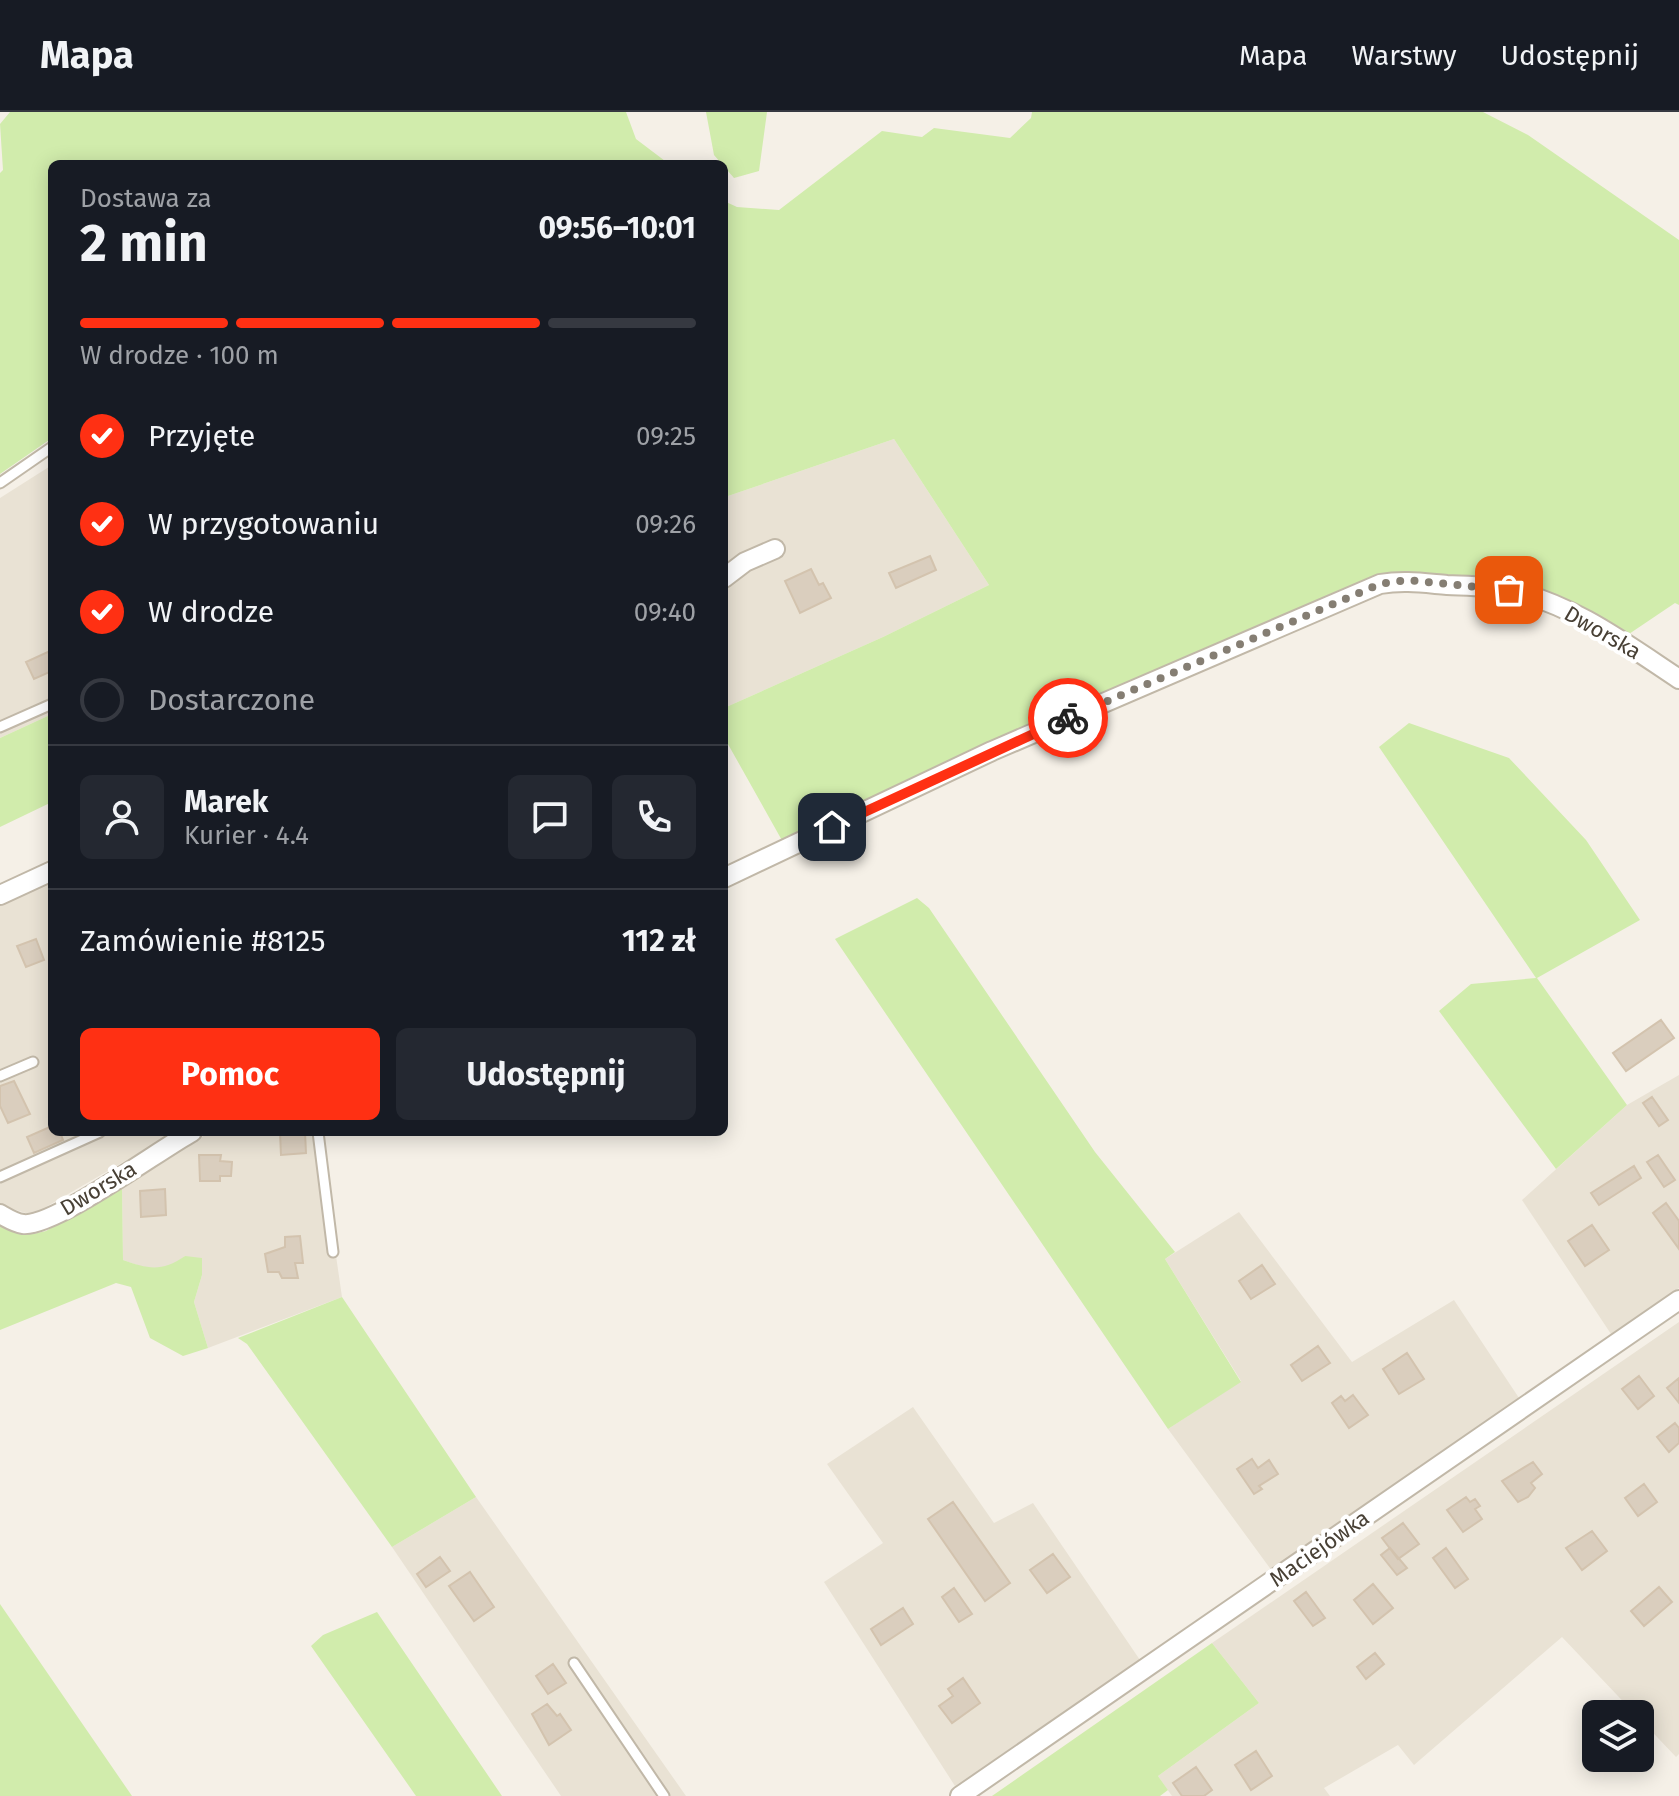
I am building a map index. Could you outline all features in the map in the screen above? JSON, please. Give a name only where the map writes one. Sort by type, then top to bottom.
[{"type":"street","points":[[728,575],[745,562],[775,549]]},
{"type":"street","name":"Dworska","points":[[728,876],[992,751],[1380,584],[1406,580],[1480,586],[1542,599],[1571,611],[1621,640],[1679,679]]},
{"type":"street","points":[[0,895],[48,873]]},
{"type":"street","name":"Dworska","points":[[0,1214],[24,1225],[46,1219],[70,1208],[186,1136]]},
{"type":"street","name":"Maciejówka","points":[[960,1796],[1679,1300]]},
{"type":"lane","points":[[0,483],[48,450]]},
{"type":"lane","points":[[0,727],[48,706]]},
{"type":"lane","points":[[0,1076],[33,1062]]},
{"type":"lane","points":[[0,1177],[91,1136]]},
{"type":"lane","points":[[318,1136],[333,1252]]},
{"type":"lane","points":[[574,1663],[664,1796]]},
{"type":"shaded area","points":[[894,439],[989,585],[883,637],[728,706],[728,496]]},
{"type":"shaded area","points":[[48,468],[48,716],[0,738],[0,498]]},
{"type":"shaded area","points":[[48,867],[48,1136],[168,1136],[32,1215],[0,1205],[0,888]]},
{"type":"shaded area","points":[[1679,1075],[1679,1288],[1611,1334],[1522,1200],[1627,1105]]},
{"type":"shaded area","points":[[203,1136],[319,1136],[342,1297],[208,1348],[194,1302],[202,1275],[185,1256],[171,1266],[151,1270],[123,1260],[122,1186]]},
{"type":"shaded area","points":[[1239,1212],[1352,1362],[1454,1300],[1519,1398],[1272,1571],[1168,1429],[1241,1381],[1165,1259]]},
{"type":"shaded area","points":[[1679,1322],[1679,1754],[1676,1757],[1654,1734],[1654,1700],[1622,1700],[1562,1637],[1414,1765],[1398,1745],[1324,1788],[1330,1796],[1172,1796],[1158,1776],[1259,1703],[1212,1643]]},
{"type":"shaded area","points":[[913,1407],[994,1523],[1033,1503],[1140,1660],[955,1786],[824,1582],[883,1543],[827,1464]]},
{"type":"shaded area","points":[[476,1497],[686,1796],[561,1796],[392,1547]]},
{"type":"green space","points":[[10,112],[626,112],[636,139],[664,160],[48,160],[48,441],[0,474],[0,173],[3,170],[0,124]]},
{"type":"green space","points":[[706,112],[767,112],[759,171],[734,178],[728,171],[728,160],[718,160],[714,155]]},
{"type":"green space","points":[[1032,112],[1483,112],[1528,135],[1679,240],[1679,605],[1675,603],[1626,636],[1566,602],[1384,576],[784,844],[728,744],[728,706],[883,637],[989,585],[894,439],[728,496],[728,203],[737,207],[779,210],[882,131],[922,137],[934,128],[1010,138],[1031,118]]},
{"type":"green space","points":[[48,716],[48,804],[0,827],[0,738]]},
{"type":"green space","points":[[1409,723],[1509,758],[1586,840],[1640,920],[1537,978],[1627,1105],[1556,1169],[1439,1011],[1471,984],[1536,978],[1379,747]]},
{"type":"green space","points":[[917,898],[929,908],[1095,1152],[1175,1252],[1165,1259],[1241,1382],[1168,1429],[835,939]]},
{"type":"green space","points":[[122,1186],[123,1260],[162,1267],[185,1256],[202,1258],[202,1275],[194,1302],[208,1348],[183,1356],[150,1338],[131,1287],[116,1283],[0,1330],[0,1223],[33,1234],[46,1231]]},
{"type":"green space","points":[[342,1297],[476,1497],[392,1547],[247,1344],[238,1338]]},
{"type":"green space","points":[[0,1604],[132,1796],[0,1796]]},
{"type":"green space","points":[[377,1612],[502,1796],[416,1796],[311,1646],[323,1635]]},
{"type":"green space","points":[[1212,1643],[1259,1703],[1158,1776],[1168,1790],[1160,1796],[992,1796]]},
{"type":"building","points":[[930,556],[936,570],[896,588],[889,573]]},
{"type":"building","points":[[811,569],[819,585],[823,583],[831,598],[800,613],[785,581]]},
{"type":"building","points":[[48,652],[48,673],[34,679],[26,662]]},
{"type":"building","points":[[36,939],[44,960],[26,967],[17,946]]},
{"type":"building","points":[[1661,1020],[1674,1038],[1626,1071],[1613,1053]]},
{"type":"building","points":[[14,1081],[30,1114],[8,1123],[0,1106],[0,1086]]},
{"type":"building","points":[[1652,1097],[1668,1120],[1659,1126],[1643,1103]]},
{"type":"building","points":[[48,1128],[48,1136],[62,1136],[63,1140],[34,1153],[27,1137]]},
{"type":"building","points":[[280,1136],[305,1136],[306,1153],[281,1155]]},
{"type":"building","points":[[199,1155],[221,1155],[220,1161],[232,1162],[231,1176],[220,1176],[220,1181],[200,1181]]},
{"type":"building","points":[[1658,1155],[1675,1180],[1664,1187],[1647,1162]]},
{"type":"building","points":[[1634,1166],[1641,1178],[1599,1205],[1591,1193]]},
{"type":"building","points":[[165,1189],[166,1215],[141,1217],[140,1191]]},
{"type":"building","points":[[1666,1203],[1679,1221],[1679,1249],[1653,1213]]},
{"type":"building","points":[[1592,1225],[1609,1250],[1585,1266],[1568,1241]]},
{"type":"building","points":[[300,1236],[303,1263],[295,1263],[298,1278],[282,1278],[279,1272],[268,1272],[265,1254],[285,1247],[285,1237]]},
{"type":"building","points":[[1262,1265],[1275,1284],[1251,1299],[1239,1281]]},
{"type":"building","points":[[1318,1346],[1330,1363],[1302,1381],[1291,1365]]},
{"type":"building","points":[[1407,1353],[1424,1379],[1399,1394],[1383,1369]]},
{"type":"building","points":[[1639,1376],[1654,1396],[1638,1409],[1622,1389]]},
{"type":"building","points":[[1679,1378],[1679,1403],[1667,1388]]},
{"type":"building","points":[[1353,1395],[1368,1415],[1349,1428],[1332,1403],[1341,1396],[1345,1401]]},
{"type":"building","points":[[1675,1423],[1679,1428],[1679,1443],[1669,1452],[1657,1437]]},
{"type":"building","points":[[1252,1459],[1258,1468],[1269,1460],[1278,1474],[1259,1486],[1262,1489],[1254,1494],[1237,1469]]},
{"type":"building","points":[[1533,1462],[1542,1474],[1531,1483],[1535,1488],[1528,1497],[1518,1502],[1502,1481]]},
{"type":"building","points":[[1644,1484],[1657,1502],[1638,1516],[1625,1498]]},
{"type":"building","points":[[1466,1497],[1470,1502],[1475,1499],[1480,1506],[1475,1509],[1482,1519],[1463,1532],[1447,1510]]},
{"type":"building","points":[[953,1502],[1010,1583],[985,1601],[928,1519]]},
{"type":"building","points":[[1403,1523],[1419,1544],[1398,1559],[1382,1538]]},
{"type":"building","points":[[1592,1531],[1607,1551],[1582,1570],[1566,1548]]},
{"type":"building","points":[[1390,1548],[1407,1568],[1397,1575],[1381,1555]]},
{"type":"building","points":[[1446,1548],[1468,1579],[1455,1588],[1433,1558]]},
{"type":"building","points":[[1053,1554],[1070,1577],[1047,1593],[1030,1570]]},
{"type":"building","points":[[440,1557],[450,1571],[426,1587],[417,1574]]},
{"type":"building","points":[[470,1572],[494,1607],[474,1621],[449,1586]]},
{"type":"building","points":[[1373,1584],[1393,1608],[1373,1624],[1354,1600]]},
{"type":"building","points":[[1659,1587],[1672,1602],[1644,1626],[1631,1611]]},
{"type":"building","points":[[954,1588],[972,1614],[959,1622],[942,1597]]},
{"type":"building","points":[[1306,1592],[1325,1618],[1313,1626],[1294,1601]]},
{"type":"building","points":[[903,1608],[913,1624],[881,1645],[871,1629]]},
{"type":"building","points":[[1375,1653],[1384,1664],[1366,1679],[1357,1667]]},
{"type":"building","points":[[553,1664],[566,1683],[548,1694],[536,1676]]},
{"type":"building","points":[[963,1678],[980,1703],[952,1723],[939,1706],[953,1696],[948,1689]]},
{"type":"building","points":[[547,1704],[557,1716],[560,1714],[571,1730],[549,1745],[532,1714]]},
{"type":"building","points":[[1256,1751],[1272,1776],[1251,1790],[1235,1765]]},
{"type":"building","points":[[1196,1767],[1212,1790],[1204,1796],[1182,1796],[1173,1783]]},
{"type":"way so far","points":[[1068,718],[1380,584],[1406,580],[1509,590]]},
{"type":"route","points":[[832,827],[1068,718]]}]
